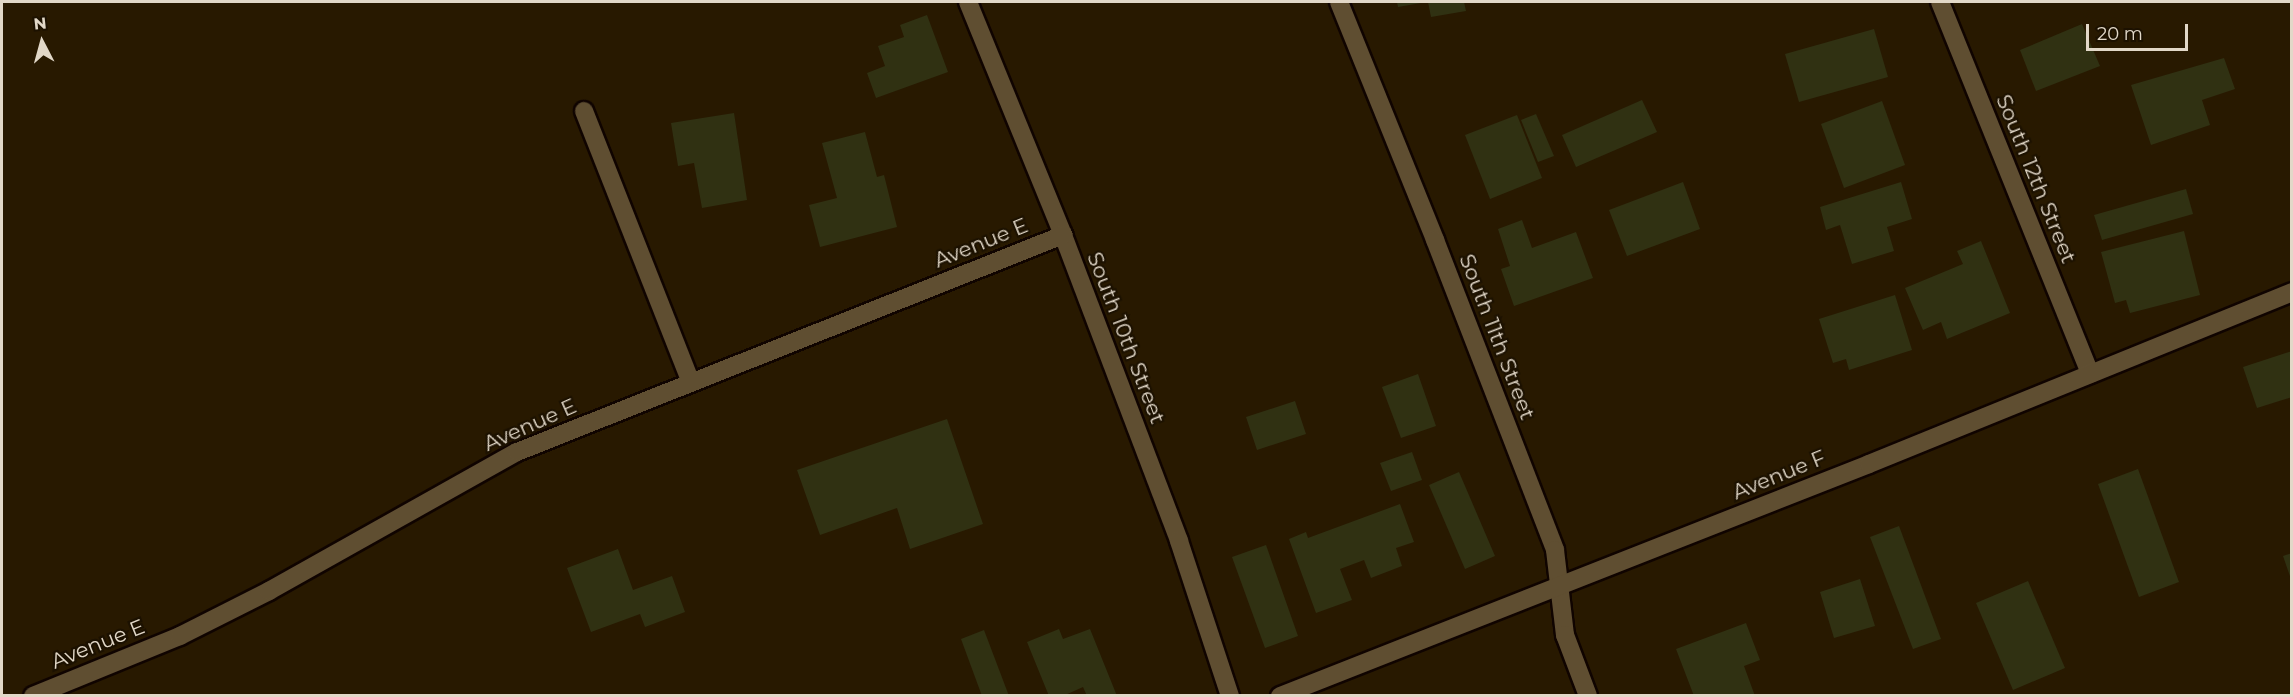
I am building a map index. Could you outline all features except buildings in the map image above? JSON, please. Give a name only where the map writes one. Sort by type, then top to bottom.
[{"type":"street","name":"South 10th Street","points":[[968,2],[1063,235],[1179,541],[1230,696]]},
{"type":"street","name":"South 11th Street","points":[[1339,2],[1435,240],[1555,550],[1565,636],[1588,696]]},
{"type":"street","name":"South 12th Street","points":[[1940,2],[2090,374]]},
{"type":"street","points":[[584,111],[691,382]]},
{"type":"street","name":"Avenue E","points":[[33,696],[180,636],[269,591],[517,452],[1063,235]]},
{"type":"street","name":"Avenue F","points":[[1280,696],[2292,292]]}]
